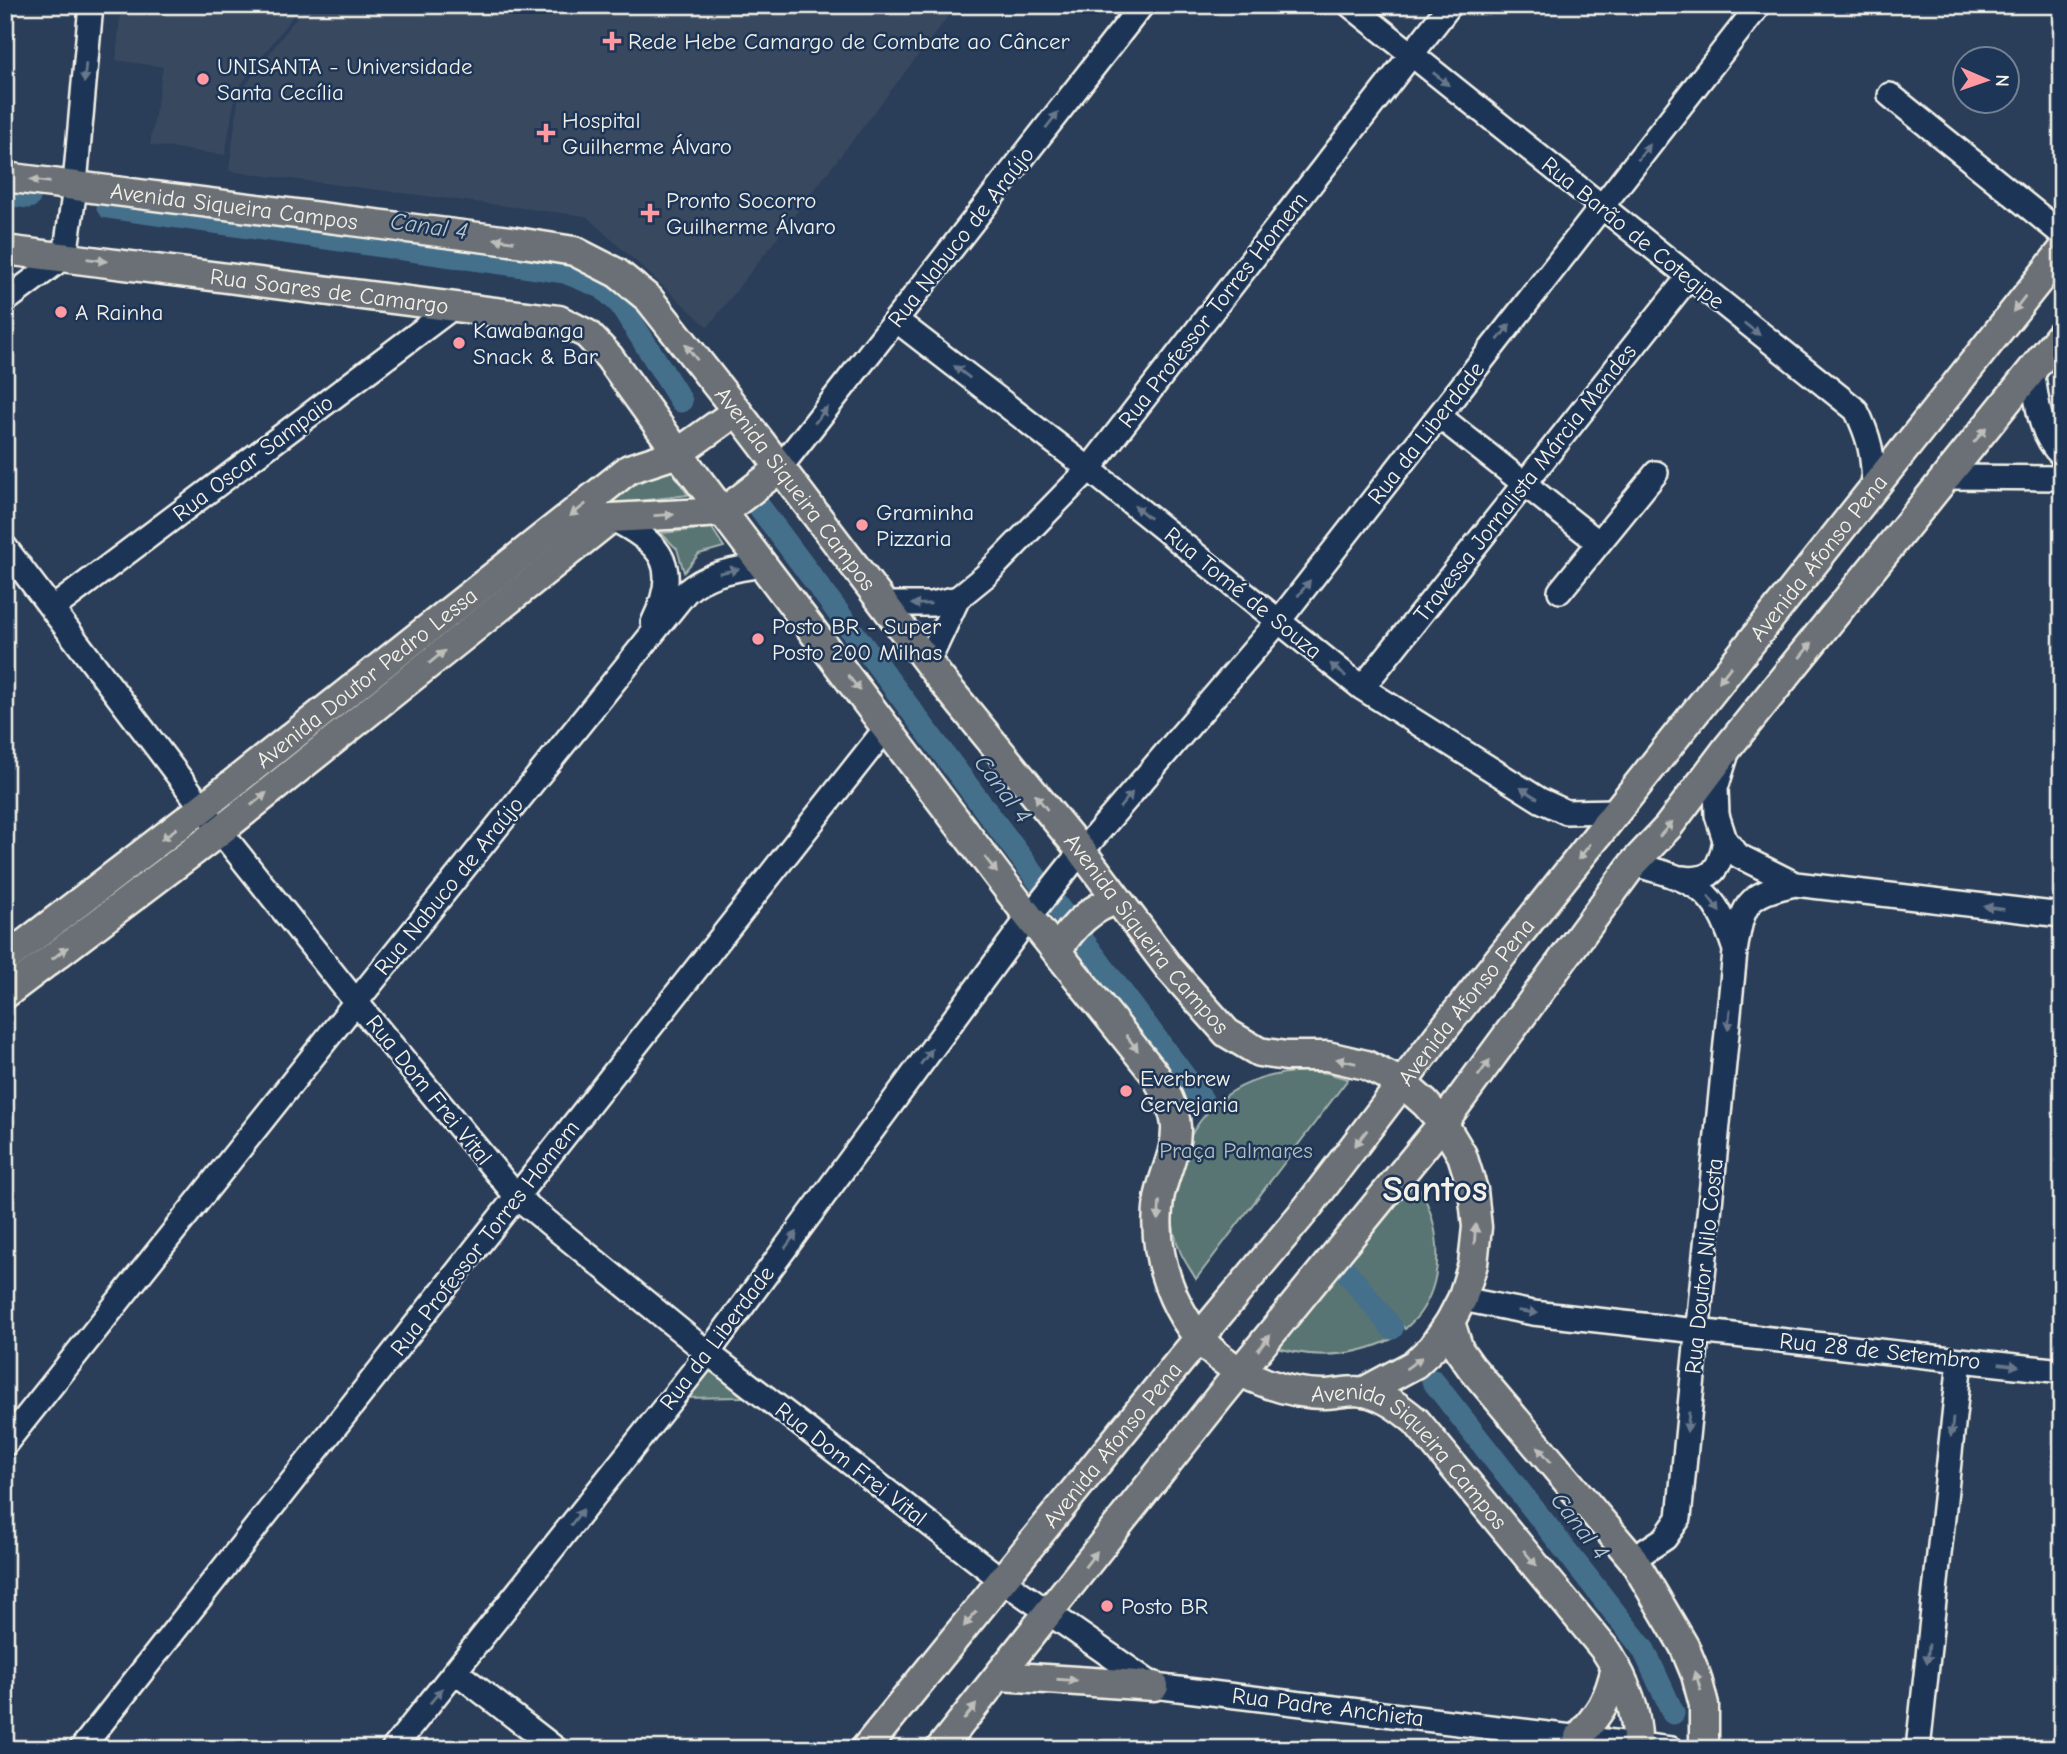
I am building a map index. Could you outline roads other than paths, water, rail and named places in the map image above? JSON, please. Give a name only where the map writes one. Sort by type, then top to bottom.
[{"type":"main road","name":"Avenida Siqueira Campos","points":[[5,177],[75,190],[510,241],[574,251],[617,273],[649,299],[776,472],[884,604],[1110,902],[1227,1033],[1259,1052],[1286,1056],[1327,1056],[1366,1065],[1402,1083],[1443,1123],[1462,1155],[1473,1190],[1477,1227],[1473,1264],[1450,1320]]},
{"type":"main road","name":"Rua Soares de Camargo","points":[[5,250],[66,250],[559,320],[587,334],[687,447]]},
{"type":"main road","name":"Avenida Afonso Pena","points":[[865,1749],[1198,1338],[1308,1207],[1402,1083],[2062,251]]},
{"type":"main road","points":[[940,1749],[1240,1371],[1443,1123],[1633,864],[1668,827],[1729,746],[2062,332]]},
{"type":"main road","name":"Avenida Doutor Pedro Lessa","points":[[5,958],[202,808],[629,469],[687,447],[732,414]]},
{"type":"main road","name":"Avenida Siqueira Campos","points":[[687,447],[762,565],[887,727],[1063,942],[1154,1073],[1171,1107],[1176,1125],[1175,1145],[1165,1172],[1159,1201],[1160,1250],[1169,1287],[1198,1338],[1240,1371],[1279,1388],[1321,1394],[1373,1387],[1416,1421],[1606,1651],[1624,1679],[1649,1747]]},
{"type":"main road","points":[[611,518],[728,508],[776,472]]},
{"type":"main road","name":"Avenida Doutor Pedro Lessa","points":[[5,994],[220,831],[611,518]]},
{"type":"main road","points":[[1063,942],[1110,902]]},
{"type":"main road","points":[[1373,1387],[1415,1364],[1432,1348],[1450,1320]]},
{"type":"main road","points":[[1450,1320],[1459,1350],[1471,1367],[1633,1559],[1684,1646],[1696,1675],[1704,1705],[1704,1749]]},
{"type":"main road","points":[[1578,1737],[1611,1693],[1616,1667]]},
{"type":"main road","points":[[999,1676],[1154,1686]]},
{"type":"main road","points":[[887,1749],[891,1715]]},
{"type":"street","points":[[5,301],[66,250],[75,190],[91,5]]},
{"type":"street","name":"Rua Nabuco de Araújo","points":[[776,472],[1142,5]]},
{"type":"street","name":"Rua Barão de Cotegipe","points":[[1350,5],[1856,410],[1867,431],[1873,455],[1874,486]]},
{"type":"street","name":"Rua Professor Torres Homem","points":[[928,662],[958,598],[985,576],[1089,469],[1450,5]]},
{"type":"street","name":"Rua da Liberdade","points":[[393,1749],[708,1353],[1035,909],[1278,622],[1759,5]]},
{"type":"street","points":[[1890,95],[2062,234]]},
{"type":"street","name":"Travessa Jornalista Márcia Mendes","points":[[1362,688],[1688,278]]},
{"type":"street","name":"Rua Oscar Sampaio","points":[[52,609],[453,307]]},
{"type":"street","name":"Rua Tomé de Souza","points":[[896,320],[1089,469],[1362,688],[1540,800],[1566,811],[1617,811]]},
{"type":"street","points":[[2032,370],[2043,428],[2048,440],[2062,456]]},
{"type":"street","points":[[1439,416],[1599,542]]},
{"type":"street","points":[[1560,591],[1656,473]]},
{"type":"street","points":[[1946,477],[2062,478]]},
{"type":"street","points":[[611,518],[645,537],[658,550],[667,571],[666,588],[657,616],[642,644]]},
{"type":"street","name":"Rua Dom Frei Vital","points":[[5,547],[220,831],[356,1002],[517,1197],[708,1353],[1002,1580]]},
{"type":"street","name":"Rua Nabuco de Araújo","points":[[5,1444],[686,592],[712,575],[762,565]]},
{"type":"street","name":"Rua Professor Torres Homem","points":[[884,604],[932,604],[958,598]]},
{"type":"street","name":"Rua Professor Torres Homem","points":[[81,1749],[887,727]]},
{"type":"street","points":[[1729,746],[1716,788],[1717,814],[1725,840],[1739,856],[1796,884],[2062,915]]},
{"type":"street","points":[[1633,864],[1696,880],[1714,871],[1722,858],[1725,840]]},
{"type":"street","points":[[1682,878],[1704,891],[1718,907],[1735,952]]},
{"type":"street","name":"Rua Doutor Nilo Costa","points":[[1633,1559],[1665,1538],[1679,1518],[1735,952],[1744,909],[1753,899],[1768,890],[1796,884]]},
{"type":"street","name":"Rua 28 de Setembro","points":[[1450,1320],[1533,1313],[2062,1371]]},
{"type":"street","points":[[1918,1749],[1959,1360]]},
{"type":"street","name":"Rua Padre Anchieta","points":[[1002,1580],[1154,1686],[1649,1747]]},
{"type":"street","points":[[455,1671],[556,1749]]},
{"type":"waterway","name":"Canal 4","points":[[5,194],[29,197]]},
{"type":"waterway","name":"Canal 4","points":[[108,207],[565,272],[602,287],[621,305],[681,401]]},
{"type":"waterway","name":"Canal 4","points":[[761,509],[1202,1100]]},
{"type":"waterway","name":"Canal 4","points":[[1343,1267],[1392,1328]]},
{"type":"waterway","name":"Canal 4","points":[[1433,1381],[1644,1650],[1673,1713]]},
{"type":"place","name":"Rede Hebe Camargo de Combate ao Câncer","points":[[612,41]]},
{"type":"place","name":"UNISANTA - Universidade Santa Cecília","points":[[203,79]]},
{"type":"place","name":"Hospital Guilherme Álvaro","points":[[546,133]]},
{"type":"place","name":"Pronto Socorro Guilherme Álvaro","points":[[650,213]]},
{"type":"place","name":"A Rainha","points":[[61,312]]},
{"type":"place","name":"Kawabanga Snack & Bar","points":[[459,343]]},
{"type":"place","name":"Graminha Pizzaria","points":[[862,525]]},
{"type":"place","name":"Posto BR - Super Posto 200 Milhas","points":[[758,639]]},
{"type":"place","name":"Everbrew Cervejaria","points":[[1126,1091]]},
{"type":"place","name":"Posto BR","points":[[1107,1606]]},
{"type":"district","name":"Santos","points":[[1435,1189]]},
{"type":"park label","name":"Praça Palmares","points":[[1236,1150]]}]
